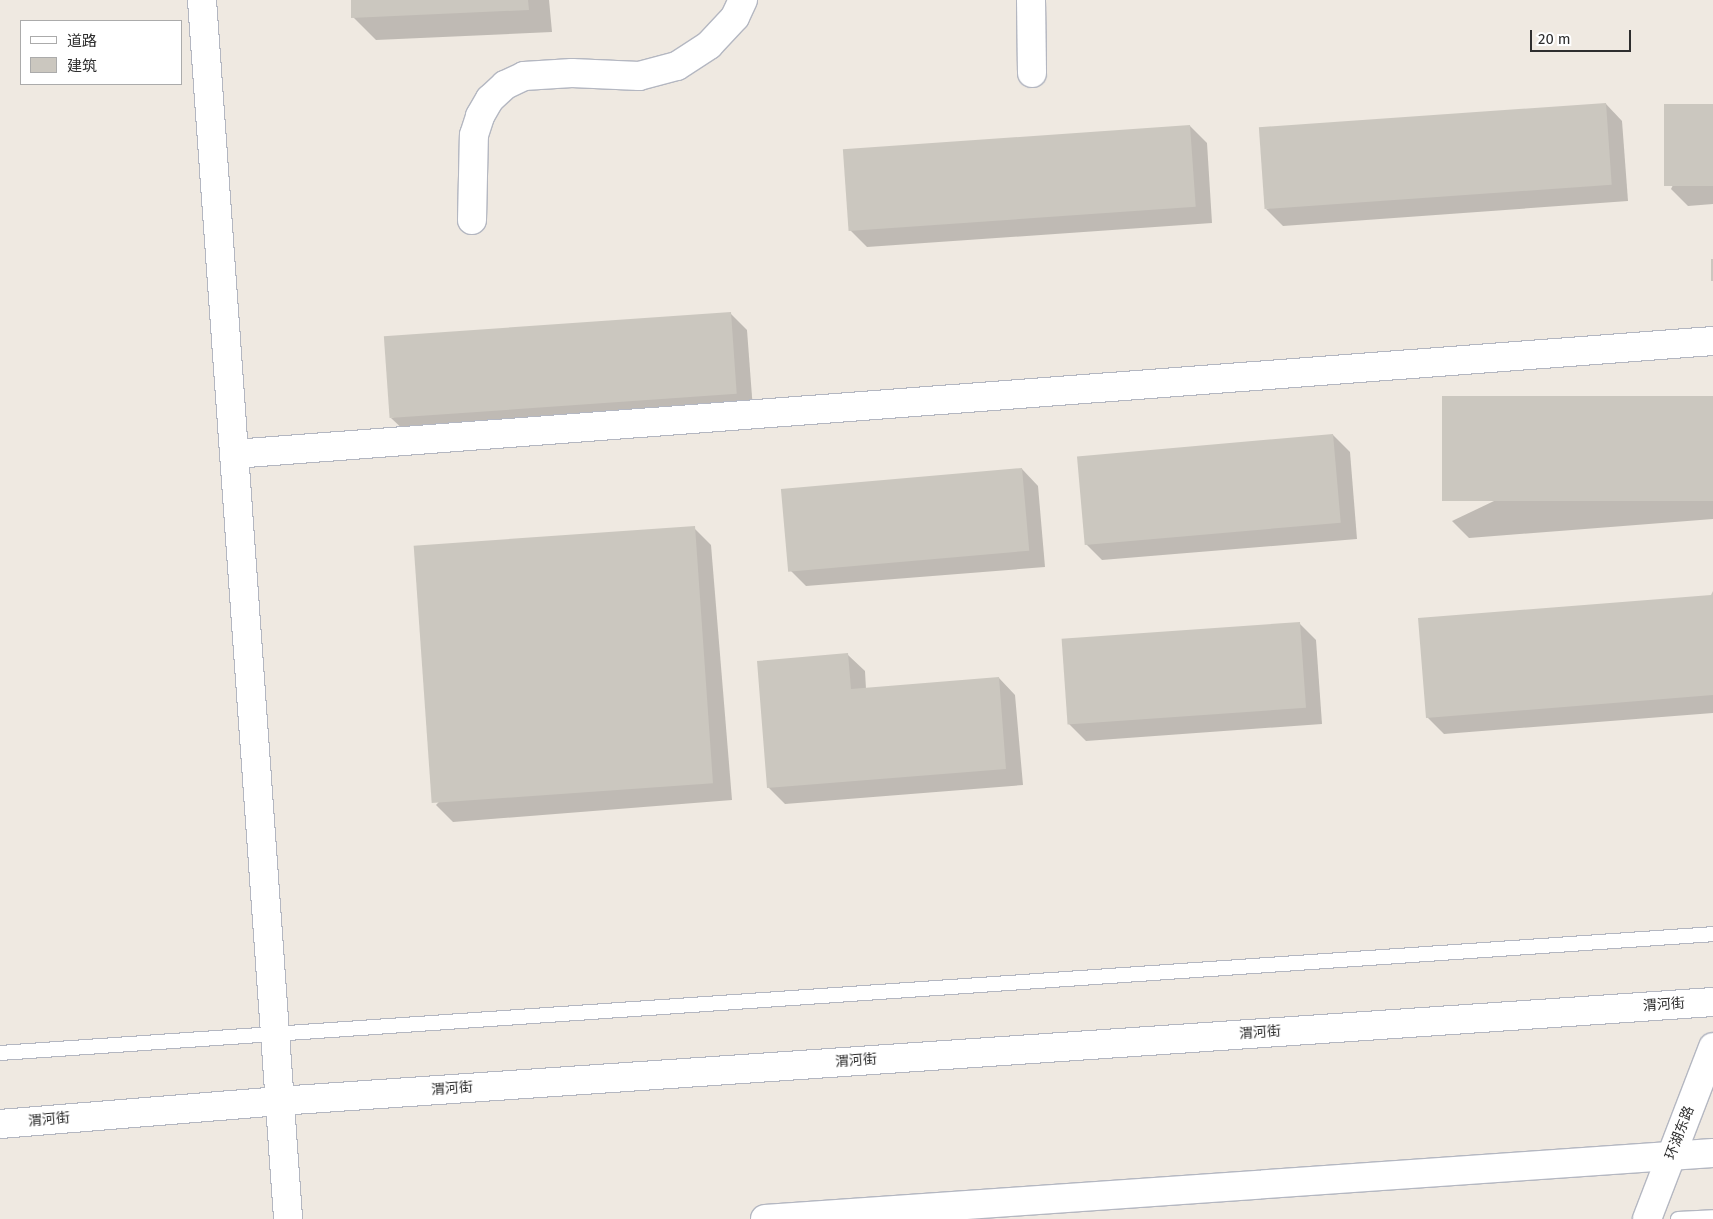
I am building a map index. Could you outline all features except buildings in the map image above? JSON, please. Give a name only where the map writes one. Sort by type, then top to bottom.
[{"type":"street","points":[[202,0],[288,1219]]},
{"type":"street","points":[[472,220],[474,136],[480,116],[490,99],[505,85],[524,76],[572,73],[639,76],[677,66],[709,46],[735,17],[743,0]]},
{"type":"street","points":[[1031,0],[1032,74]]},
{"type":"street","points":[[234,454],[1713,341]]},
{"type":"street","name":"渭河街","points":[[0,1124],[279,1101],[1713,1002]]},
{"type":"street","name":"环湖东路","points":[[1647,1219],[1713,1047]]},
{"type":"street","points":[[765,1219],[1713,1153]]},
{"type":"lane","points":[[0,1053],[1713,934]]},
{"type":"lane","points":[[1678,1219],[1713,1216]]}]
